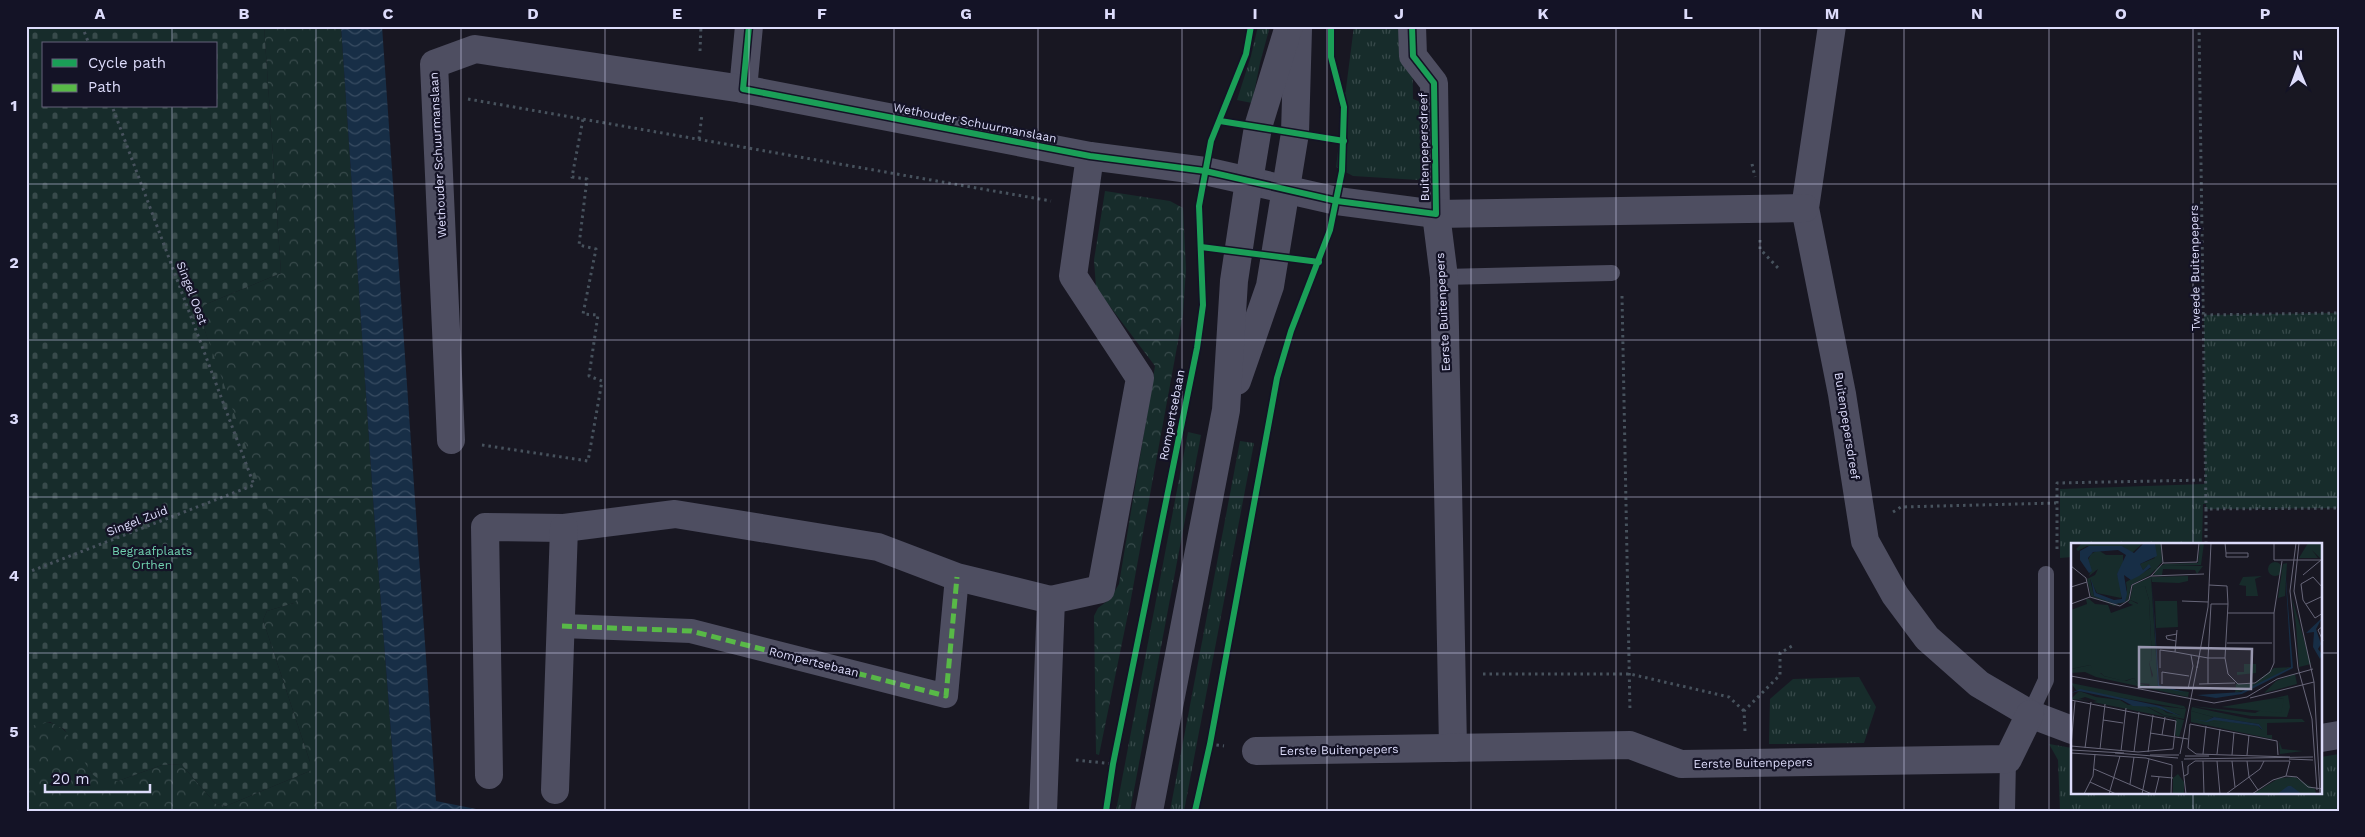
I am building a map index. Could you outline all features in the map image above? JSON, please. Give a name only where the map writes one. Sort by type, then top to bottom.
[{"type":"street","points":[[743,89],[749,26]]},
{"type":"street","points":[[1226,410],[1270,286],[1267,185],[1258,127],[1289,26]]},
{"type":"street","points":[[1149,811],[1226,410],[1234,281],[1267,185],[1295,133],[1298,26]]},
{"type":"street","name":"Buitenpepersdreef","points":[[1412,26],[1412,56],[1434,83],[1436,214]]},
{"type":"street","name":"Buitenpepersdreef","points":[[1832,26],[1805,208],[1842,394],[1865,541],[1895,595],[1927,638],[1979,684],[2030,714],[2071,730]]},
{"type":"street","name":"Wethouder Schuurmanslaan","points":[[451,440],[434,64],[475,49],[743,89],[1090,156],[1205,172],[1267,185]]},
{"type":"street","points":[[489,775],[485,527],[564,528],[675,514],[878,547],[957,577],[1051,600],[1101,589],[1140,378],[1073,276],[1090,156]]},
{"type":"street","points":[[1267,185],[1337,201],[1436,214],[1805,208]]},
{"type":"street","name":"Eerste Buitenpepers","points":[[1436,214],[1444,277],[1453,748]]},
{"type":"street","points":[[555,790],[564,528]]},
{"type":"street","name":"Rompertsebaan","points":[[562,626],[691,631],[946,696],[957,577]]},
{"type":"street","points":[[1043,811],[1051,600]]},
{"type":"street","points":[[2008,759],[2030,714]]},
{"type":"street","points":[[2322,738],[2339,734]]},
{"type":"street","name":"Eerste Buitenpepers","points":[[1256,751],[1630,745],[1682,764],[2008,759]]},
{"type":"lane","points":[[1444,277],[1612,274]]},
{"type":"lane","points":[[2030,714],[2046,680],[2046,574]]},
{"type":"lane","points":[[2007,811],[2008,759]]},
{"type":"path","points":[[82,26],[88,42]]},
{"type":"path","points":[[436,93],[1083,207]]},
{"type":"path","points":[[451,440],[588,462],[602,382],[589,376],[598,315],[584,314],[596,249],[579,245],[587,179],[572,177],[583,119]]},
{"type":"path","points":[[1612,274],[1621,287],[1630,745]]},
{"type":"path","points":[[2204,315],[2339,313]]},
{"type":"path","points":[[2057,556],[2057,483],[2205,480]]},
{"type":"path","points":[[1901,507],[2056,503]]},
{"type":"path","points":[[2206,510],[2339,508]]},
{"type":"path","points":[[1744,710],[1780,675],[1780,653],[1792,646]]},
{"type":"path","points":[[1451,674],[1630,674],[1730,697],[1744,710],[1746,763]]},
{"type":"path","points":[[1208,753],[1212,734]]},
{"type":"path","points":[[1112,773],[1115,754]]},
{"type":"green space","name":"Begraafplaats Orthen","points":[[26,26],[264,26],[281,273],[204,305],[201,310],[204,328],[299,597],[294,603],[267,611],[263,620],[310,762],[310,771],[226,806],[216,804],[181,764],[162,765],[118,781],[100,780],[92,774],[64,729],[50,722],[26,727]]},
{"type":"green space","points":[[264,26],[341,26],[374,513],[397,811],[26,811],[26,727],[39,723],[51,723],[60,727],[68,734],[92,774],[118,781],[162,765],[181,764],[216,804],[226,806],[310,771],[310,762],[263,620],[267,611],[294,603],[204,328],[201,310],[204,305],[281,273]]},
{"type":"green space","points":[[1258,26],[1270,26],[1252,103],[1237,100]]},
{"type":"green space","points":[[1354,26],[1412,26],[1413,99],[1433,107],[1435,181],[1353,176],[1336,167]]},
{"type":"green space","points":[[1105,191],[1170,201],[1183,208],[1186,269],[1183,314],[1130,604],[1099,755],[1096,754],[1094,616],[1098,608],[1110,599],[1119,584],[1155,366],[1096,288],[1094,260]]},
{"type":"green space","points":[[2339,313],[2339,508],[2206,509],[2206,504],[2203,504],[2202,543],[2071,543],[2071,557],[2060,558],[2060,489],[2205,484],[2204,315]]},
{"type":"green space","points":[[1188,432],[1201,435],[1130,811],[1116,811]]},
{"type":"green space","points":[[1240,441],[1254,443],[1184,811],[1170,811]]},
{"type":"green space","points":[[1859,677],[1876,707],[1864,743],[1769,744],[1770,699],[1793,679]]},
{"type":"green space","points":[[2049,744],[2071,748],[2071,794],[2322,794],[2322,757],[2339,754],[2339,811],[2060,811],[2058,760]]},
{"type":"water","points":[[341,26],[382,26],[436,801],[486,811],[397,811],[374,513]]},
{"type":"marked path","points":[[562,626],[691,631],[946,696],[957,577]]},
{"type":"cycle path","points":[[749,26],[743,89],[1090,156],[1205,171],[1337,201],[1436,214],[1434,83],[1413,56],[1412,26]]},
{"type":"cycle path","points":[[1106,811],[1113,764],[1197,348],[1203,305],[1199,206],[1211,141],[1246,54],[1251,26]]},
{"type":"cycle path","points":[[1195,811],[1210,744],[1277,378],[1291,331],[1330,230],[1342,171],[1344,107],[1331,57],[1331,26]]},
{"type":"cycle path","points":[[1220,121],[1344,141]]},
{"type":"cycle path","points":[[1201,247],[1319,262]]}]
